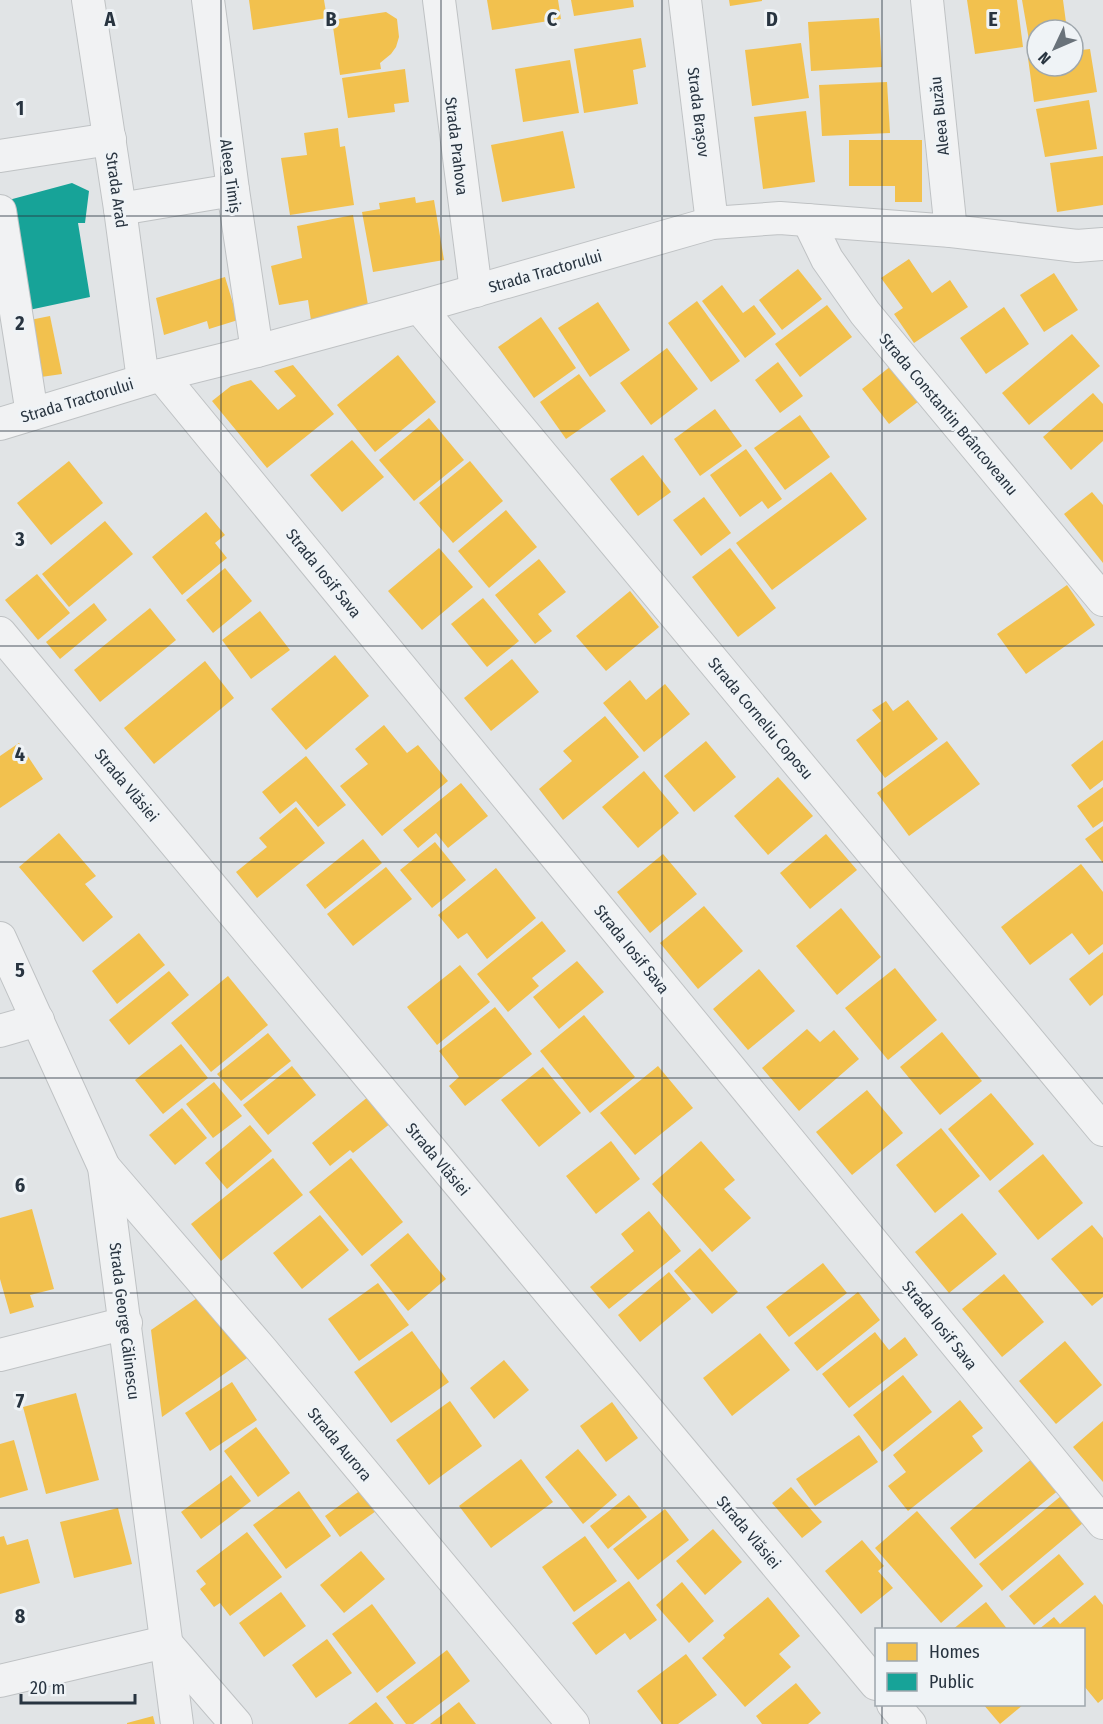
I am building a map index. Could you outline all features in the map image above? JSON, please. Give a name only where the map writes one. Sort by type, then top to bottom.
[{"type":"street","name":"Strada Arad","points":[[88,0],[120,208],[152,377]]},
{"type":"street","name":"Aleea Timiș","points":[[208,0],[257,351]]},
{"type":"street","name":"Strada Prahova","points":[[439,0],[476,291]]},
{"type":"street","name":"Strada Brașov","points":[[685,0],[712,223]]},
{"type":"street","name":"Aleea Buzău","points":[[927,0],[951,231]]},
{"type":"street","points":[[0,156],[110,139]]},
{"type":"street","points":[[120,208],[233,190]]},
{"type":"street","points":[[0,212],[32,414]]},
{"type":"street","name":"Strada Tractorului","points":[[0,424],[152,377],[419,307],[712,223],[759,219],[808,220],[951,231],[1077,246],[1103,244]]},
{"type":"street","name":"Strada Constantin Brâncoveanu","points":[[808,220],[827,259],[865,313],[1103,600]]},
{"type":"street","name":"Strada Corneliu Coposu","points":[[419,307],[1103,1130]]},
{"type":"street","name":"Strada Iosif Sava","points":[[152,377],[1103,1523]]},
{"type":"street","name":"Strada Vlăsiei","points":[[0,633],[875,1683]]},
{"type":"street","name":"Strada George Călinescu","points":[[0,938],[104,1167],[177,1724]]},
{"type":"street","points":[[0,1031],[38,1020]]},
{"type":"street","name":"Strada Aurora","points":[[104,1167],[261,1349],[573,1724]]},
{"type":"street","points":[[0,1355],[126,1323]]},
{"type":"street","points":[[0,1681],[165,1642],[236,1724]]},
{"type":"street","points":[[895,1706],[910,1724]]},
{"type":"building: Homes","points":[[249,0],[324,0],[327,18],[253,30]]},
{"type":"building: Homes","points":[[487,0],[558,0],[561,19],[492,30]]},
{"type":"building: Homes","points":[[571,0],[633,0],[634,7],[574,16]]},
{"type":"building: Homes","points":[[729,0],[762,0],[762,1],[730,6]]},
{"type":"building: Homes","points":[[967,0],[1017,0],[1023,47],[975,54]]},
{"type":"building: Homes","points":[[1022,0],[1063,0],[1065,18],[1025,18]]},
{"type":"building: Homes","points":[[386,12],[397,19],[399,37],[391,54],[380,63],[381,69],[340,75],[332,20]]},
{"type":"building: Homes","points":[[879,18],[882,67],[811,71],[808,22]]},
{"type":"building: Homes","points":[[641,38],[646,67],[633,70],[638,104],[584,113],[574,49]]},
{"type":"building: Homes","points":[[801,43],[809,98],[752,106],[745,50]]},
{"type":"building: Homes","points":[[1090,49],[1097,92],[1034,102],[1031,78],[1085,78],[1085,50]]},
{"type":"building: Homes","points":[[570,60],[579,113],[523,122],[515,69]]},
{"type":"building: Homes","points":[[405,69],[409,102],[394,104],[395,112],[348,118],[342,78]]},
{"type":"building: Homes","points":[[887,82],[890,133],[822,136],[819,85]]},
{"type":"building: Homes","points":[[1089,100],[1097,149],[1045,157],[1036,109]]},
{"type":"building: Homes","points":[[806,111],[815,182],[763,189],[754,117]]},
{"type":"building: Homes","points":[[338,128],[340,147],[345,146],[354,205],[290,215],[281,158],[307,155],[304,133]]},
{"type":"building: Homes","points":[[563,131],[575,188],[502,202],[491,145]]},
{"type":"building: Homes","points":[[849,140],[922,140],[922,202],[895,202],[895,186],[849,186]]},
{"type":"building: Homes","points":[[1103,156],[1103,205],[1057,212],[1050,163]]},
{"type":"building: Homes","points":[[415,197],[416,203],[434,200],[444,260],[373,272],[362,212],[380,209],[379,203]]},
{"type":"building: Homes","points":[[353,215],[369,311],[312,327],[308,300],[279,305],[271,266],[302,258],[297,226]]},
{"type":"building: Homes","points":[[909,259],[932,293],[950,280],[968,307],[914,343],[894,314],[903,308],[881,278]]},
{"type":"building: Homes","points":[[798,269],[822,299],[782,330],[759,300]]},
{"type":"building: Homes","points":[[1054,273],[1078,310],[1044,332],[1020,295]]},
{"type":"building: Homes","points":[[225,277],[238,320],[209,329],[207,321],[164,335],[156,298]]},
{"type":"building: Homes","points":[[722,285],[743,313],[754,305],[776,334],[745,358],[702,301]]},
{"type":"building: Homes","points":[[697,301],[740,361],[711,382],[668,323]]},
{"type":"building: Homes","points":[[598,302],[630,350],[590,377],[558,328]]},
{"type":"building: Homes","points":[[827,305],[852,337],[800,377],[775,344]]},
{"type":"building: Homes","points":[[1004,307],[1029,344],[986,374],[960,338]]},
{"type":"building: Homes","points":[[50,316],[62,374],[34,378],[25,321]]},
{"type":"building: Homes","points":[[541,317],[576,368],[534,398],[498,347]]},
{"type":"building: Homes","points":[[1072,334],[1100,366],[1029,425],[1002,393]]},
{"type":"building: Homes","points":[[667,348],[698,389],[651,425],[620,383]]},
{"type":"building: Homes","points":[[398,355],[436,402],[375,452],[337,405]]},
{"type":"building: Homes","points":[[778,362],[803,396],[780,413],[755,380]]},
{"type":"building: Homes","points":[[293,365],[334,414],[267,468],[212,401],[231,386],[251,380],[278,410],[296,396],[274,371]]},
{"type":"building: Homes","points":[[891,366],[919,401],[889,424],[862,389]]},
{"type":"building: Homes","points":[[579,374],[606,411],[566,439],[540,402]]},
{"type":"building: Homes","points":[[1093,393],[1103,404],[1103,441],[1071,470],[1043,437]]},
{"type":"building: Homes","points":[[715,409],[742,446],[700,476],[674,439]]},
{"type":"building: Homes","points":[[800,415],[830,457],[785,490],[754,448]]},
{"type":"building: Homes","points":[[429,418],[464,460],[414,501],[379,460]]},
{"type":"building: Homes","points":[[352,440],[384,477],[342,512],[310,475]]},
{"type":"building: Homes","points":[[746,449],[782,499],[768,509],[762,501],[740,517],[710,475]]},
{"type":"building: Homes","points":[[643,455],[671,492],[638,516],[610,479]]},
{"type":"building: Homes","points":[[69,461],[103,503],[51,545],[17,503]]},
{"type":"building: Homes","points":[[470,461],[503,501],[453,543],[419,503]]},
{"type":"building: Homes","points":[[831,472],[867,519],[772,590],[736,543]]},
{"type":"building: Homes","points":[[1092,492],[1103,505],[1103,563],[1064,514]]},
{"type":"building: Homes","points":[[704,497],[731,533],[701,556],[673,520]]},
{"type":"building: Homes","points":[[506,510],[537,547],[489,588],[458,551]]},
{"type":"building: Homes","points":[[206,512],[225,535],[215,543],[227,558],[182,595],[152,557]]},
{"type":"building: Homes","points":[[105,521],[133,554],[69,607],[42,574]]},
{"type":"building: Homes","points":[[439,548],[473,587],[422,630],[388,591]]},
{"type":"building: Homes","points":[[730,548],[776,608],[738,637],[692,577]]},
{"type":"building: Homes","points":[[539,559],[566,592],[538,614],[552,631],[535,644],[495,595]]},
{"type":"building: Homes","points":[[225,568],[252,601],[213,633],[186,600]]},
{"type":"building: Homes","points":[[37,574],[70,613],[38,640],[5,600]]},
{"type":"building: Homes","points":[[1067,585],[1095,625],[1026,674],[997,634]]},
{"type":"building: Homes","points":[[630,591],[659,627],[606,671],[576,636]]},
{"type":"building: Homes","points":[[483,598],[519,641],[487,667],[451,624]]},
{"type":"building: Homes","points":[[94,603],[107,620],[60,659],[46,642]]},
{"type":"building: Homes","points":[[150,608],[176,640],[100,702],[74,670]]},
{"type":"building: Homes","points":[[260,611],[290,650],[251,679],[222,640]]},
{"type":"building: Homes","points":[[335,655],[369,696],[306,750],[271,709]]},
{"type":"building: Homes","points":[[512,659],[539,692],[491,731],[464,698]]},
{"type":"building: Homes","points":[[205,661],[234,698],[154,764],[124,728]]},
{"type":"building: Homes","points":[[630,680],[646,700],[665,684],[690,714],[644,752],[603,703]]},
{"type":"building: Homes","points":[[908,700],[938,739],[885,778],[856,740],[881,721],[872,710],[886,701],[893,711]]},
{"type":"building: Homes","points":[[605,716],[639,757],[563,820],[539,789],[572,761],[563,751]]},
{"type":"building: Homes","points":[[384,725],[407,753],[418,745],[448,781],[382,836],[340,786],[368,764],[355,749]]},
{"type":"building: Homes","points":[[1103,740],[1103,780],[1090,790],[1071,765]]},
{"type":"building: Homes","points":[[706,741],[736,777],[694,812],[664,776]]},
{"type":"building: Homes","points":[[947,741],[980,784],[909,836],[877,793]]},
{"type":"building: Homes","points":[[19,743],[43,779],[0,808],[0,756]]},
{"type":"building: Homes","points":[[306,756],[346,805],[318,827],[296,801],[280,814],[262,792]]},
{"type":"building: Homes","points":[[644,771],[679,813],[638,848],[602,807]]},
{"type":"building: Homes","points":[[778,777],[813,816],[768,855],[734,816]]},
{"type":"building: Homes","points":[[461,783],[488,816],[448,848],[436,833],[418,848],[403,830]]},
{"type":"building: Homes","points":[[1103,787],[1103,821],[1093,828],[1077,806]]},
{"type":"building: Homes","points":[[296,807],[325,843],[257,898],[236,872],[267,847],[259,838]]},
{"type":"building: Homes","points":[[1103,826],[1103,863],[1085,839]]},
{"type":"building: Homes","points":[[59,833],[96,876],[85,884],[113,917],[83,942],[19,867]]},
{"type":"building: Homes","points":[[826,834],[857,870],[810,909],[780,873]]},
{"type":"building: Homes","points":[[363,839],[382,863],[325,909],[306,885]]},
{"type":"building: Homes","points":[[435,842],[466,880],[432,908],[400,870]]},
{"type":"building: Homes","points":[[663,854],[697,894],[650,933],[617,892]]},
{"type":"building: Homes","points":[[1081,864],[1103,892],[1103,944],[1089,955],[1072,933],[1030,965],[1001,927]]},
{"type":"building: Homes","points":[[386,867],[412,899],[353,946],[327,914]]},
{"type":"building: Homes","points":[[496,868],[536,918],[487,959],[467,933],[458,939],[438,915]]},
{"type":"building: Homes","points":[[704,906],[743,951],[698,989],[660,943]]},
{"type":"building: Homes","points":[[841,908],[881,957],[837,995],[796,946]]},
{"type":"building: Homes","points":[[542,921],[566,951],[532,978],[539,986],[508,1012],[477,974]]},
{"type":"building: Homes","points":[[139,933],[165,965],[117,1004],[92,971]]},
{"type":"building: Homes","points":[[1103,952],[1103,995],[1090,1006],[1069,979]]},
{"type":"building: Homes","points":[[577,961],[604,992],[559,1029],[533,997]]},
{"type":"building: Homes","points":[[460,965],[490,1002],[437,1045],[407,1007]]},
{"type":"building: Homes","points":[[895,968],[937,1020],[888,1060],[845,1008]]},
{"type":"building: Homes","points":[[759,969],[795,1011],[748,1050],[713,1009]]},
{"type":"building: Homes","points":[[169,971],[189,995],[129,1045],[109,1020]]},
{"type":"building: Homes","points":[[228,976],[268,1025],[211,1072],[171,1023]]},
{"type":"building: Homes","points":[[495,1007],[532,1054],[465,1106],[449,1086],[459,1077],[439,1051]]},
{"type":"building: Homes","points":[[584,1015],[635,1077],[590,1113],[540,1051]]},
{"type":"building: Homes","points":[[807,1029],[820,1042],[834,1030],[859,1059],[799,1111],[762,1068]]},
{"type":"building: Homes","points":[[942,1032],[982,1081],[940,1115],[900,1067]]},
{"type":"building: Homes","points":[[268,1033],[291,1061],[241,1101],[217,1074]]},
{"type":"building: Homes","points":[[181,1044],[208,1078],[163,1114],[135,1080]]},
{"type":"building: Homes","points":[[292,1066],[316,1095],[268,1135],[243,1105]]},
{"type":"building: Homes","points":[[658,1066],[693,1108],[635,1155],[600,1113]]},
{"type":"building: Homes","points":[[543,1067],[581,1113],[539,1147],[501,1100]]},
{"type":"building: Homes","points":[[214,1082],[242,1116],[213,1138],[186,1104]]},
{"type":"building: Homes","points":[[867,1090],[903,1133],[852,1175],[816,1132]]},
{"type":"building: Homes","points":[[991,1093],[1034,1144],[990,1181],[948,1129]]},
{"type":"building: Homes","points":[[369,1096],[391,1123],[353,1153],[350,1150],[330,1166],[312,1143]]},
{"type":"building: Homes","points":[[182,1108],[207,1138],[175,1165],[149,1135]]},
{"type":"building: Homes","points":[[250,1125],[272,1151],[227,1189],[205,1163]]},
{"type":"building: Homes","points":[[941,1128],[980,1176],[935,1213],[896,1165]]},
{"type":"building: Homes","points":[[611,1141],[640,1179],[596,1214],[566,1176]]},
{"type":"building: Homes","points":[[701,1141],[735,1180],[724,1189],[751,1218],[712,1252],[652,1184]]},
{"type":"building: Homes","points":[[1043,1154],[1083,1203],[1038,1240],[998,1191]]},
{"type":"building: Homes","points":[[273,1158],[303,1195],[221,1261],[191,1224]]},
{"type":"building: Homes","points":[[351,1158],[403,1222],[362,1256],[309,1192]]},
{"type":"building: Homes","points":[[32,1209],[54,1289],[30,1295],[34,1307],[10,1314],[0,1279],[0,1218]]},
{"type":"building: Homes","points":[[649,1211],[681,1251],[609,1309],[590,1287],[634,1251],[621,1234]]},
{"type":"building: Homes","points":[[962,1213],[997,1254],[949,1293],[915,1252]]},
{"type":"building: Homes","points":[[320,1215],[349,1250],[302,1289],[273,1253]]},
{"type":"building: Homes","points":[[1092,1225],[1103,1238],[1103,1297],[1092,1306],[1051,1259]]},
{"type":"building: Homes","points":[[408,1233],[446,1279],[408,1311],[370,1265]]},
{"type":"building: Homes","points":[[700,1248],[738,1292],[712,1314],[674,1271]]},
{"type":"building: Homes","points":[[823,1263],[847,1293],[789,1337],[766,1307]]},
{"type":"building: Homes","points":[[669,1272],[691,1299],[640,1342],[618,1315]]},
{"type":"building: Homes","points":[[1004,1274],[1044,1322],[1002,1357],[962,1309]]},
{"type":"building: Homes","points":[[378,1283],[409,1325],[359,1361],[328,1319]]},
{"type":"building: Homes","points":[[858,1292],[880,1320],[817,1371],[794,1343]]},
{"type":"building: Homes","points":[[200,1296],[250,1356],[162,1417],[151,1330]]},
{"type":"building: Homes","points":[[412,1331],[449,1382],[391,1423],[354,1372]]},
{"type":"building: Homes","points":[[875,1332],[889,1350],[905,1337],[918,1355],[849,1408],[822,1374]]},
{"type":"building: Homes","points":[[760,1333],[790,1370],[732,1416],[703,1378]]},
{"type":"building: Homes","points":[[1065,1341],[1102,1385],[1056,1424],[1019,1381]]},
{"type":"building: Homes","points":[[504,1360],[529,1390],[494,1419],[470,1388]]},
{"type":"building: Homes","points":[[903,1375],[932,1412],[882,1452],[853,1415]]},
{"type":"building: Homes","points":[[232,1382],[257,1420],[210,1451],[185,1413]]},
{"type":"building: Homes","points":[[76,1393],[99,1480],[46,1494],[23,1407]]},
{"type":"building: Homes","points":[[960,1400],[983,1428],[972,1436],[983,1451],[908,1511],[888,1486],[906,1472],[893,1455]]},
{"type":"building: Homes","points":[[450,1401],[482,1446],[429,1485],[396,1440]]},
{"type":"building: Homes","points":[[612,1402],[638,1438],[606,1462],[580,1426]]},
{"type":"building: Homes","points":[[1103,1421],[1103,1482],[1073,1447]]},
{"type":"building: Homes","points":[[256,1427],[290,1473],[258,1497],[224,1451]]},
{"type":"building: Homes","points":[[859,1435],[878,1462],[815,1506],[796,1479]]},
{"type":"building: Homes","points":[[14,1440],[28,1490],[0,1498],[0,1444]]},
{"type":"building: Homes","points":[[578,1449],[617,1495],[583,1524],[545,1477]]},
{"type":"building: Homes","points":[[1034,1457],[1060,1489],[975,1559],[950,1528]]},
{"type":"building: Homes","points":[[521,1459],[553,1502],[491,1548],[459,1506]]},
{"type":"building: Homes","points":[[231,1475],[251,1501],[201,1539],[181,1512]]},
{"type":"building: Homes","points":[[791,1487],[822,1522],[802,1538],[772,1503]]},
{"type":"building: Homes","points":[[361,1490],[376,1511],[340,1537],[325,1516]]},
{"type":"building: Homes","points":[[299,1491],[331,1536],[286,1569],[253,1525]]},
{"type":"building: Homes","points":[[1067,1491],[1089,1518],[1002,1591],[979,1564]]},
{"type":"building: Homes","points":[[629,1495],[647,1517],[608,1549],[590,1526]]},
{"type":"building: Homes","points":[[118,1508],[132,1564],[74,1578],[60,1522]]},
{"type":"building: Homes","points":[[665,1509],[689,1540],[638,1580],[613,1549]]},
{"type":"building: Homes","points":[[917,1511],[983,1586],[941,1623],[875,1548]]},
{"type":"building: Homes","points":[[713,1529],[742,1562],[705,1595],[676,1561]]},
{"type":"building: Homes","points":[[247,1532],[282,1577],[230,1616],[220,1603],[214,1607],[200,1589],[206,1584],[196,1571]]},
{"type":"building: Homes","points":[[4,1536],[7,1545],[28,1539],[40,1583],[0,1594],[0,1537]]},
{"type":"building: Homes","points":[[585,1536],[617,1581],[574,1612],[542,1567]]},
{"type":"building: Homes","points":[[862,1540],[884,1566],[878,1571],[893,1588],[861,1614],[825,1571]]},
{"type":"building: Homes","points":[[361,1551],[385,1579],[344,1613],[320,1585]]},
{"type":"building: Homes","points":[[1059,1554],[1084,1584],[1034,1625],[1009,1596]]},
{"type":"building: Homes","points":[[629,1581],[657,1620],[630,1640],[625,1633],[596,1655],[572,1623]]},
{"type":"building: Homes","points":[[682,1582],[714,1621],[689,1643],[656,1605]]},
{"type":"building: Homes","points":[[281,1592],[306,1626],[264,1657],[239,1623]]},
{"type":"building: Homes","points":[[1095,1595],[1103,1605],[1103,1699],[1098,1703],[1085,1687],[1085,1628],[1040,1628],[1054,1617],[1060,1624]]},
{"type":"building: Homes","points":[[768,1597],[800,1636],[779,1654],[791,1667],[745,1707],[702,1658],[725,1638],[723,1635]]},
{"type":"building: Homes","points":[[986,1602],[1006,1628],[954,1628]]},
{"type":"building: Homes","points":[[372,1604],[416,1663],[377,1693],[332,1634]]},
{"type":"building: Homes","points":[[327,1639],[352,1673],[316,1698],[292,1665]]},
{"type":"building: Homes","points":[[447,1650],[470,1681],[413,1724],[406,1724],[386,1697]]},
{"type":"building: Homes","points":[[686,1654],[717,1695],[678,1724],[662,1724],[637,1691]]},
{"type":"building: Homes","points":[[796,1683],[821,1713],[808,1724],[762,1724],[756,1716]]},
{"type":"building: Homes","points":[[376,1702],[394,1724],[348,1724]]},
{"type":"building: Homes","points":[[459,1702],[476,1724],[430,1724]]},
{"type":"building: Homes","points":[[985,1706],[1022,1706],[1000,1724]]},
{"type":"building: Homes","points":[[153,1716],[155,1724],[127,1724],[127,1723]]},
{"type":"building: Public","points":[[72,183],[89,191],[85,223],[78,223],[90,297],[29,310],[5,201]]}]
